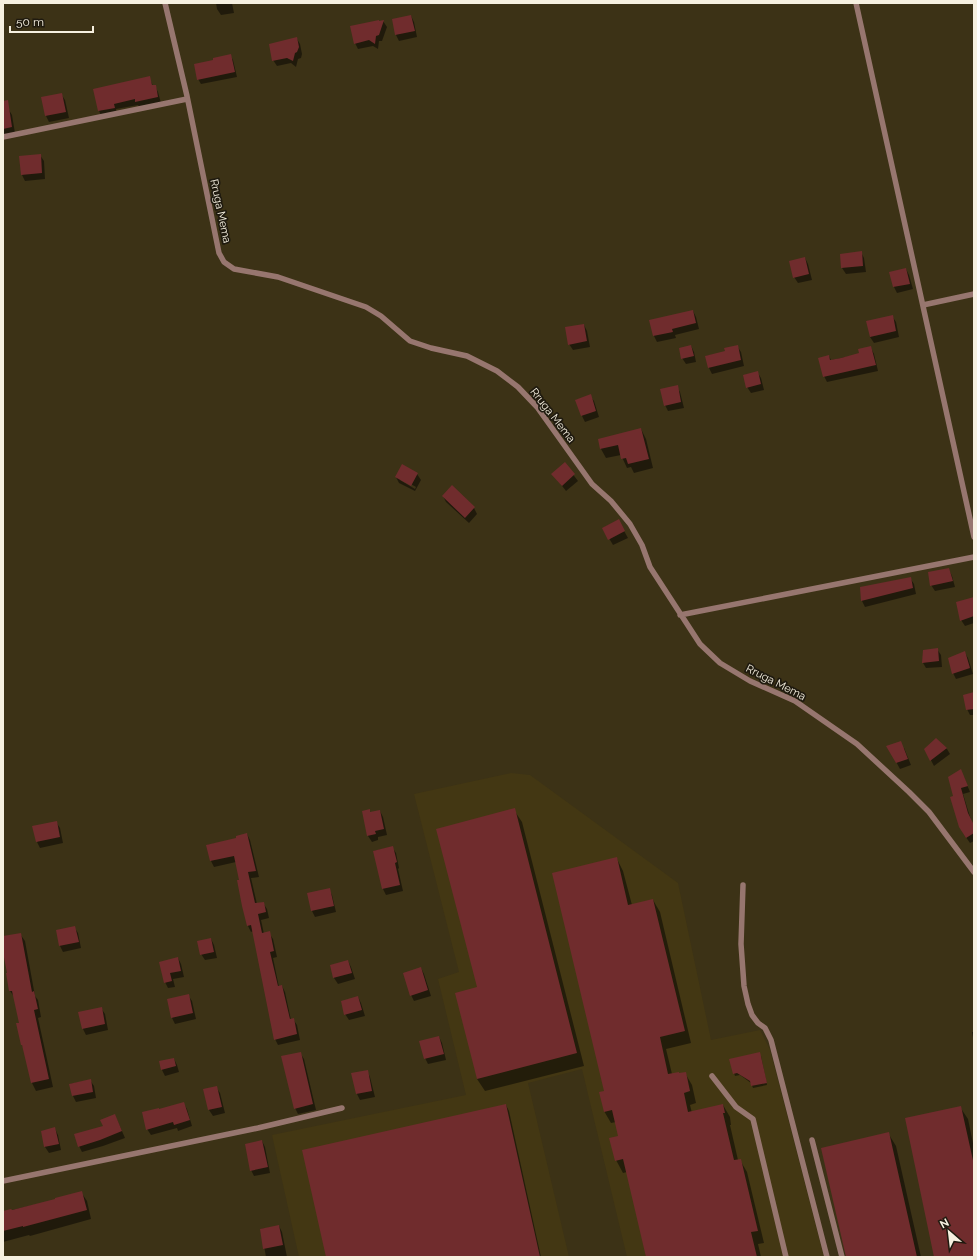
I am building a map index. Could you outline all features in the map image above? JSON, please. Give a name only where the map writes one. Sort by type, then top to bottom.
[{"type":"lane","name":"Rruga Mema","points":[[165,3],[187,99],[219,253],[224,262],[234,269],[278,277],[366,307],[381,316],[410,341],[431,348],[467,356],[497,371],[518,387],[537,407],[592,484],[611,502],[630,524],[642,545],[650,568],[700,644],[720,663],[750,681],[795,701],[857,744],[929,812],[974,872]]},
{"type":"lane","points":[[856,3],[974,537]]},
{"type":"lane","points":[[3,137],[187,99]]},
{"type":"lane","points":[[923,305],[974,294]]},
{"type":"lane","points":[[680,615],[974,557]]},
{"type":"lane","points":[[743,884],[741,944],[744,986],[748,1004],[752,1015],[758,1023],[765,1028],[771,1040],[827,1257]]},
{"type":"lane","points":[[712,1076],[736,1107],[753,1119],[786,1257]]},
{"type":"lane","points":[[3,1181],[258,1128],[342,1108]]},
{"type":"lane","points":[[812,1140],[842,1257]]},
{"type":"shaded area","points":[[511,773],[530,775],[678,883],[711,1040],[760,1030],[770,1050],[824,1257],[627,1257],[582,1069],[528,1083],[569,1257],[299,1257],[272,1135],[466,1095],[438,979],[459,972],[414,794]]},
{"type":"building","points":[[411,15],[415,31],[395,35],[392,19]]},
{"type":"building","points":[[384,20],[379,35],[376,36],[375,44],[369,40],[354,44],[350,26]]},
{"type":"building","points":[[297,37],[299,47],[295,53],[293,61],[287,58],[272,61],[269,44]]},
{"type":"building","points":[[231,54],[235,72],[197,80],[194,64]]},
{"type":"building","points":[[150,76],[152,85],[156,85],[158,97],[135,102],[135,99],[114,104],[115,108],[98,111],[93,89]]},
{"type":"building","points":[[62,93],[66,112],[45,116],[41,97]]},
{"type":"building","points":[[8,100],[12,127],[3,129],[3,101]]},
{"type":"building","points":[[41,154],[42,173],[21,175],[19,156]]},
{"type":"building","points":[[862,251],[863,266],[841,268],[840,254]]},
{"type":"building","points":[[805,257],[809,274],[793,278],[789,261]]},
{"type":"building","points":[[906,268],[910,284],[893,287],[889,272]]},
{"type":"building","points":[[693,310],[696,323],[672,329],[673,332],[653,336],[649,320]]},
{"type":"building","points":[[893,315],[896,331],[870,337],[866,321]]},
{"type":"building","points":[[584,324],[587,341],[568,345],[565,327]]},
{"type":"building","points":[[691,345],[694,356],[681,359],[679,348]]},
{"type":"building","points":[[738,345],[741,360],[708,368],[705,356],[725,351],[724,348]]},
{"type":"building","points":[[871,346],[876,365],[823,377],[818,358],[829,355],[830,360],[841,358],[859,353],[858,349]]},
{"type":"building","points":[[758,371],[761,384],[746,388],[743,375]]},
{"type":"building","points":[[678,385],[681,402],[664,406],[660,389]]},
{"type":"building","points":[[591,394],[596,411],[581,416],[575,400]]},
{"type":"building","points":[[641,428],[649,459],[628,464],[626,458],[621,459],[618,445],[600,449],[598,439]]},
{"type":"building","points":[[565,462],[575,474],[562,486],[551,474]]},
{"type":"building","points":[[402,464],[418,473],[411,486],[395,477]]},
{"type":"building","points":[[452,485],[475,507],[465,518],[442,496]]},
{"type":"building","points":[[619,519],[625,531],[608,540],[602,528]]},
{"type":"building","points":[[949,568],[953,581],[930,586],[928,572]]},
{"type":"building","points":[[911,577],[913,588],[861,601],[860,587]]},
{"type":"building","points":[[974,597],[974,616],[960,621],[956,602]]},
{"type":"building","points":[[938,648],[939,661],[922,663],[923,650]]},
{"type":"building","points":[[965,651],[970,668],[952,674],[948,658]]},
{"type":"building","points":[[974,692],[974,709],[966,710],[963,695]]},
{"type":"building","points":[[936,738],[947,748],[930,761],[924,749]]},
{"type":"building","points":[[901,741],[908,759],[896,763],[886,746]]},
{"type":"building","points":[[961,769],[968,786],[961,788],[968,813],[974,825],[974,833],[966,838],[959,827],[950,797],[953,796],[948,777]]},
{"type":"building","points":[[515,808],[577,1053],[477,1079],[455,993],[477,987],[436,829]]},
{"type":"building","points":[[370,809],[370,812],[380,810],[384,829],[375,831],[376,834],[367,836],[362,811]]},
{"type":"building","points":[[57,821],[60,837],[36,842],[32,826]]},
{"type":"building","points":[[247,833],[256,871],[248,872],[255,903],[264,902],[266,912],[258,914],[262,933],[270,931],[274,951],[270,952],[278,986],[282,985],[290,1019],[294,1018],[297,1034],[274,1040],[251,925],[247,926],[242,906],[234,856],[210,861],[206,845],[236,838],[236,836]]},
{"type":"building","points":[[393,846],[400,885],[382,889],[373,851]]},
{"type":"building","points":[[617,857],[628,905],[653,899],[685,1031],[660,1037],[668,1074],[686,1072],[690,1091],[684,1093],[688,1112],[723,1104],[725,1113],[723,1113],[734,1160],[741,1159],[758,1231],[751,1232],[757,1257],[646,1257],[623,1159],[615,1161],[609,1138],[618,1136],[612,1110],[604,1112],[599,1092],[604,1091],[552,873]]},
{"type":"building","points":[[330,888],[334,906],[311,911],[307,893]]},
{"type":"building","points":[[75,926],[79,942],[59,946],[56,930]]},
{"type":"building","points":[[21,933],[32,992],[34,991],[38,1009],[34,1010],[49,1079],[31,1083],[16,1023],[19,1023],[12,991],[9,991],[3,952],[3,936]]},
{"type":"building","points":[[211,938],[214,952],[200,955],[197,941]]},
{"type":"building","points":[[178,957],[181,971],[170,973],[172,981],[164,983],[159,962]]},
{"type":"building","points":[[348,960],[352,973],[333,978],[330,965]]},
{"type":"building","points":[[421,967],[428,990],[410,996],[403,973]]},
{"type":"building","points":[[189,994],[193,1013],[171,1018],[167,999]]},
{"type":"building","points":[[358,996],[362,1010],[344,1015],[341,1001]]},
{"type":"building","points":[[102,1007],[105,1024],[82,1029],[78,1012]]},
{"type":"building","points":[[439,1036],[444,1054],[424,1059],[419,1041]]},
{"type":"building","points":[[301,1052],[313,1104],[294,1109],[281,1056]]},
{"type":"building","points":[[760,1052],[767,1083],[751,1086],[750,1081],[737,1073],[733,1074],[729,1059]]},
{"type":"building","points":[[174,1058],[176,1066],[161,1070],[159,1061]]},
{"type":"building","points":[[368,1070],[372,1091],[356,1094],[351,1073]]},
{"type":"building","points":[[91,1079],[93,1092],[72,1096],[69,1084]]},
{"type":"building","points":[[217,1086],[222,1107],[208,1110],[203,1089]]},
{"type":"building","points":[[184,1102],[190,1120],[174,1125],[173,1122],[146,1130],[142,1112]]},
{"type":"building","points":[[506,1104],[540,1257],[326,1257],[302,1150]]},
{"type":"building","points":[[961,1106],[974,1165],[974,1257],[934,1257],[905,1118]]},
{"type":"building","points":[[115,1114],[122,1131],[78,1147],[74,1134],[103,1126],[100,1120]]},
{"type":"building","points":[[55,1127],[59,1144],[44,1147],[41,1131]]},
{"type":"building","points":[[889,1132],[917,1257],[846,1257],[821,1148]]},
{"type":"building","points":[[262,1140],[268,1167],[250,1171],[245,1144]]},
{"type":"building","points":[[82,1191],[87,1210],[3,1231],[3,1211],[12,1210]]},
{"type":"building","points":[[279,1225],[283,1245],[263,1249],[260,1229]]}]
